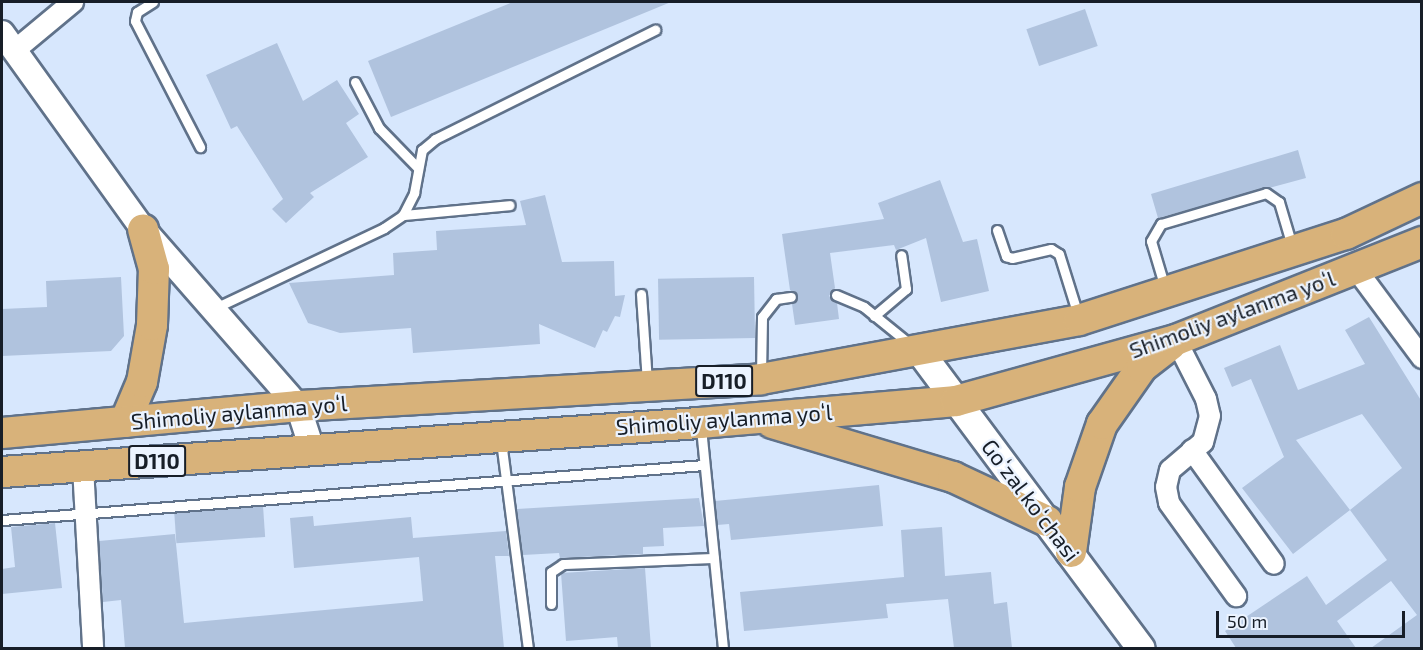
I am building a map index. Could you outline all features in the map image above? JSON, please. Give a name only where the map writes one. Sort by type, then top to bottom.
[{"type":"main road","name":"Shimoliy aylanma yoʻl","points":[[2,434],[298,406],[761,379],[920,352],[1079,320],[1166,294],[1346,234],[1422,198]]},
{"type":"main road","points":[[125,422],[142,382],[152,325],[154,269],[143,229]]},
{"type":"main road","name":"Shimoliy aylanma yoʻl","points":[[2,472],[500,435],[700,423],[956,400],[1176,340],[1422,242]]},
{"type":"main road","points":[[1071,552],[1080,487],[1102,424],[1142,367],[1176,340]]},
{"type":"main road","name":"Goʻzal koʻchasi","points":[[920,352],[1141,648]]},
{"type":"main road","points":[[758,417],[953,477],[1047,521]]},
{"type":"street","points":[[73,2],[8,42],[143,229],[298,406],[312,449]]},
{"type":"street","points":[[1356,269],[1422,358]]},
{"type":"street","points":[[1176,340],[1206,399],[1210,416],[1203,442],[1170,470],[1166,487],[1169,502],[1236,596]]},
{"type":"street","points":[[1192,450],[1274,564]]},
{"type":"street","points":[[83,467],[93,648]]},
{"type":"lane","points":[[153,2],[137,12],[135,21],[200,147]]},
{"type":"lane","points":[[403,215],[414,193],[422,150],[435,139],[655,30]]},
{"type":"lane","points":[[356,82],[379,128],[418,168]]},
{"type":"lane","points":[[1166,294],[1151,241],[1161,224],[1266,193],[1279,202],[1294,252]]},
{"type":"lane","points":[[213,309],[384,228],[403,215],[510,205]]},
{"type":"lane","points":[[996,230],[1006,256],[1012,258],[1051,249],[1059,254],[1079,320]]},
{"type":"lane","points":[[874,316],[906,289],[901,255]]},
{"type":"lane","points":[[640,294],[648,386]]},
{"type":"lane","points":[[836,295],[850,298],[920,352]]},
{"type":"lane","points":[[761,379],[762,317],[776,299],[791,297]]},
{"type":"lane","points":[[700,423],[723,648]]},
{"type":"lane","points":[[500,435],[528,648]]},
{"type":"lane","points":[[2,520],[704,465]]},
{"type":"lane","points":[[551,604],[551,572],[563,564],[714,558]]},
{"type":"building","points":[[513,2],[671,2],[391,117],[368,61]]},
{"type":"building","points":[[1085,9],[1098,46],[1039,66],[1026,29]]},
{"type":"building","points":[[277,43],[303,101],[337,80],[359,114],[346,123],[368,157],[310,193],[314,197],[286,223],[272,209],[283,199],[237,126],[231,129],[206,75]]},
{"type":"building","points":[[1298,150],[1306,178],[1158,218],[1151,194]]},
{"type":"building","points":[[940,180],[963,242],[977,239],[989,291],[941,302],[926,238],[896,250],[894,245],[830,253],[835,288],[829,296],[837,303],[839,319],[795,325],[792,304],[798,296],[790,290],[782,234],[884,219],[878,203]]},
{"type":"building","points":[[545,195],[562,262],[614,261],[615,296],[625,295],[620,317],[615,316],[607,332],[603,330],[595,348],[539,324],[540,344],[413,353],[411,328],[340,333],[308,323],[289,283],[394,275],[393,253],[437,250],[436,231],[526,225],[520,201]]},
{"type":"building","points":[[121,277],[124,336],[111,351],[2,356],[2,309],[47,307],[46,281]]},
{"type":"building","points":[[754,277],[755,338],[659,340],[658,279]]},
{"type":"building","points":[[1369,317],[1422,402],[1422,648],[1371,648],[1417,615],[1391,581],[1337,621],[1356,648],[1236,648],[1225,631],[1307,576],[1326,605],[1387,560],[1350,510],[1293,554],[1242,488],[1284,457],[1251,379],[1232,387],[1224,368],[1280,345],[1298,390],[1365,364],[1345,330]],"holes":[[[1362,414],[1402,468],[1350,510],[1296,440]]]},
{"type":"building","points":[[879,485],[883,526],[731,540],[729,524],[717,525],[715,501]]},
{"type":"building","points":[[699,498],[704,526],[663,528],[664,546],[643,547],[643,554],[560,558],[559,553],[523,555],[517,509]]},
{"type":"building","points":[[263,506],[265,537],[176,543],[174,512]]},
{"type":"building","points":[[313,516],[314,526],[411,517],[413,538],[506,531],[509,556],[495,556],[504,648],[125,648],[121,600],[103,602],[99,541],[175,534],[184,623],[423,601],[419,557],[294,568],[290,518]]},
{"type":"building","points":[[55,523],[62,588],[2,594],[2,569],[15,567],[11,527]]},
{"type":"building","points":[[942,527],[945,576],[991,572],[994,604],[1007,602],[1012,648],[954,648],[948,599],[886,604],[888,618],[744,631],[740,592],[904,577],[901,530]]},
{"type":"building","points":[[645,568],[651,648],[618,648],[617,637],[566,641],[561,573]]}]
